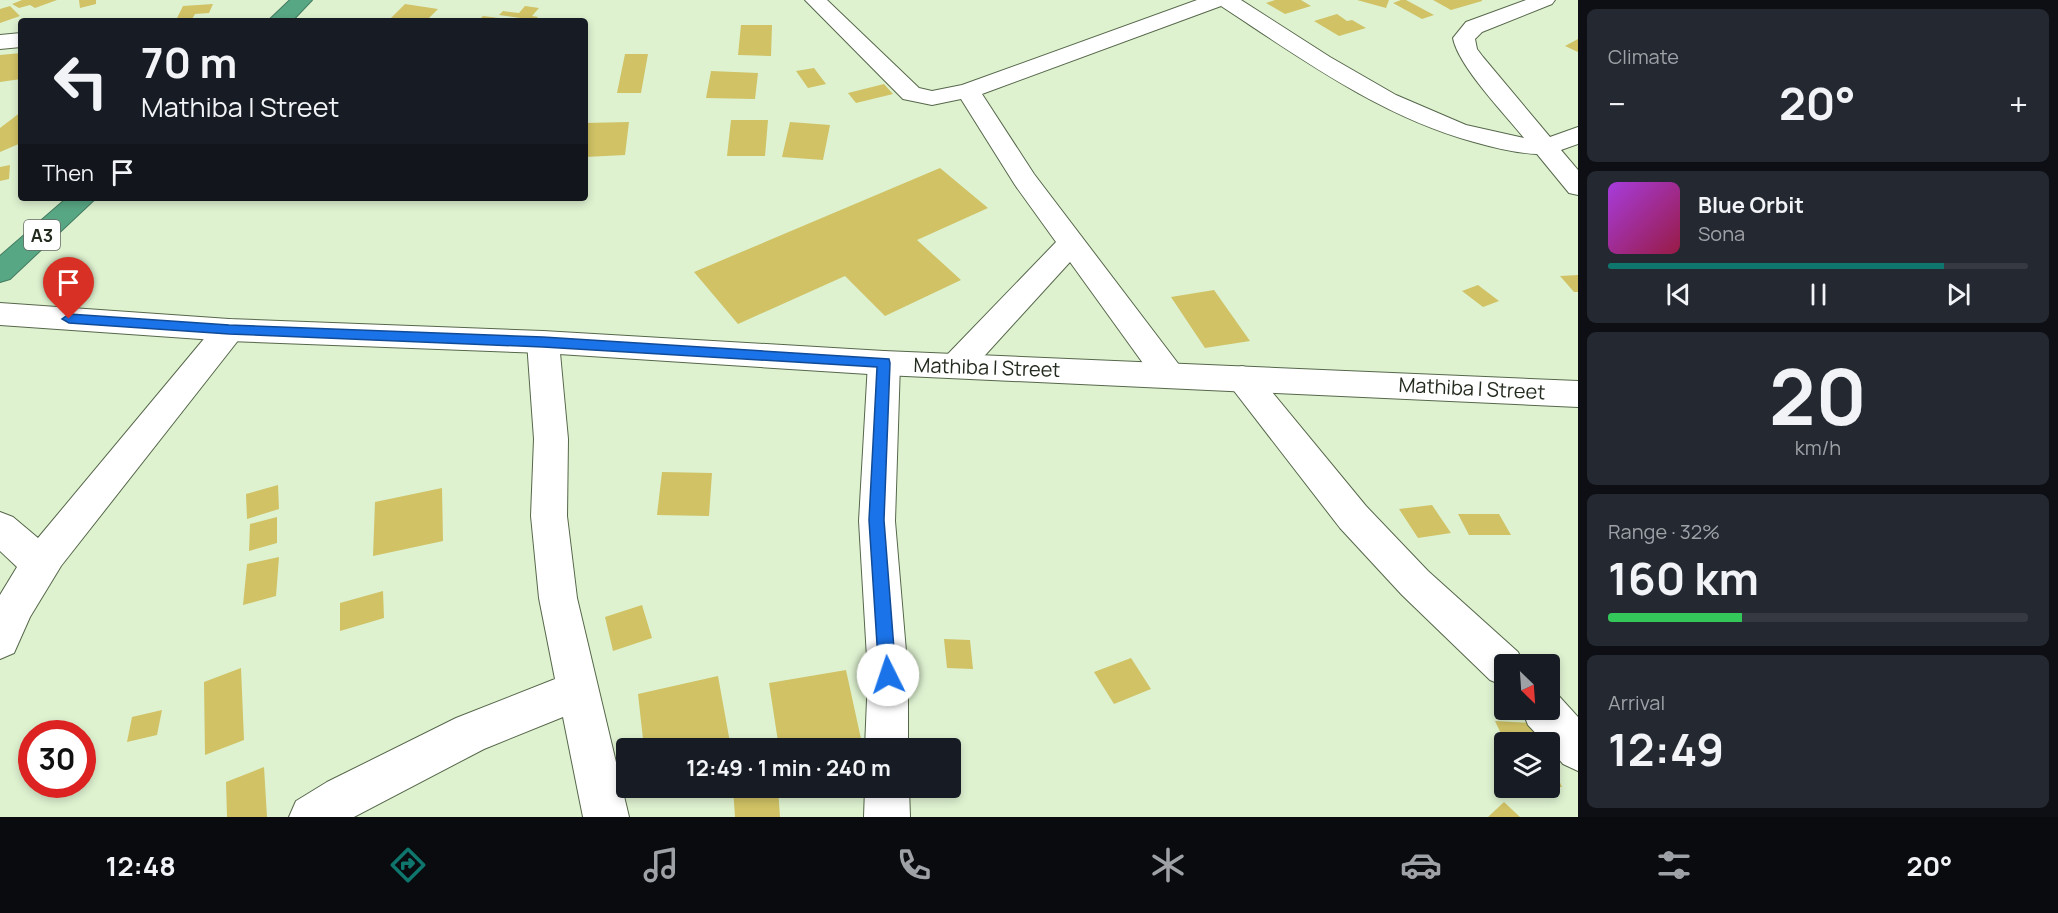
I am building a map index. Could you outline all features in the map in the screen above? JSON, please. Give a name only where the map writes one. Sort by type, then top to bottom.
[{"type":"highway","points":[[282,18],[300,2]]},
{"type":"highway","name":"A3","points":[[0,272],[80,201]]},
{"type":"street","points":[[815,0],[910,94],[932,98],[968,91],[1217,0]]},
{"type":"street","points":[[1227,0],[1355,83],[1401,107],[1481,137],[1512,144],[1545,146],[1557,144],[1578,134]]},
{"type":"street","points":[[1545,0],[1474,27],[1464,38],[1466,50],[1578,187]]},
{"type":"street","points":[[0,42],[18,40]]},
{"type":"street","points":[[968,91],[1024,179],[1169,375]]},
{"type":"street","points":[[956,366],[1072,242]]},
{"type":"street","name":"Mathiba I Street","points":[[0,314],[229,330],[543,342],[884,363],[1578,394]]},
{"type":"street","points":[[0,640],[7,620],[41,564],[120,462],[229,330]]},
{"type":"street","points":[[543,342],[551,440],[549,516],[558,598],[606,817]]},
{"type":"street","points":[[884,363],[877,520],[888,675],[887,738]]},
{"type":"street","points":[[1242,378],[1353,517],[1415,583],[1494,657]]},
{"type":"street","points":[[0,528],[41,564]]},
{"type":"street","points":[[312,817],[343,798],[471,733],[578,691]]},
{"type":"street","points":[[1552,720],[1578,749]]},
{"type":"street","points":[[887,798],[887,817]]},
{"type":"building","points":[[22,0],[57,0],[35,8],[30,5],[19,8],[12,4]]},
{"type":"building","points":[[79,0],[96,0],[96,4],[80,8]]},
{"type":"building","points":[[1275,0],[1301,0],[1311,6],[1285,14],[1266,3]]},
{"type":"building","points":[[1357,0],[1389,0],[1386,8]]},
{"type":"building","points":[[1406,0],[1434,15],[1422,19],[1393,3]]},
{"type":"building","points":[[1433,0],[1482,0],[1482,1],[1451,10]]},
{"type":"building","points":[[213,4],[209,13],[195,14],[193,18],[177,18],[183,6]]},
{"type":"building","points":[[405,4],[438,9],[429,18],[391,18]]},
{"type":"building","points":[[10,6],[20,16],[0,23],[0,9]]},
{"type":"building","points":[[525,6],[539,8],[532,16],[537,18],[499,15],[503,11],[519,13]]},
{"type":"building","points":[[1337,14],[1347,21],[1352,20],[1366,28],[1339,36],[1314,21]]},
{"type":"building","points":[[741,25],[772,25],[771,56],[738,55]]},
{"type":"building","points":[[1578,39],[1578,52],[1565,46]]},
{"type":"building","points":[[18,53],[18,79],[0,82],[0,55]]},
{"type":"building","points":[[625,54],[648,54],[641,93],[617,93]]},
{"type":"building","points":[[814,68],[826,84],[808,88],[796,71]]},
{"type":"building","points":[[711,71],[758,73],[755,99],[706,98]]},
{"type":"building","points":[[884,84],[893,94],[856,103],[848,93]]},
{"type":"building","points":[[18,114],[18,144],[0,152],[0,128]]},
{"type":"building","points":[[731,120],[768,120],[765,156],[727,156]]},
{"type":"building","points":[[629,122],[625,155],[588,157],[588,123]]},
{"type":"building","points":[[790,122],[830,125],[823,160],[782,157]]},
{"type":"building","points":[[10,165],[9,179],[0,181],[0,167]]},
{"type":"building","points":[[940,168],[988,208],[917,240],[961,280],[885,316],[845,276],[738,324],[694,272]]},
{"type":"building","points":[[1578,275],[1578,292],[1574,292],[1560,276]]},
{"type":"building","points":[[1478,285],[1499,301],[1483,307],[1462,291]]},
{"type":"building","points":[[1214,290],[1250,341],[1205,348],[1171,297]]},
{"type":"building","points":[[662,472],[712,473],[709,516],[657,515]]},
{"type":"building","points":[[278,485],[279,509],[247,519],[246,494]]},
{"type":"building","points":[[442,488],[443,541],[373,556],[375,502]]},
{"type":"building","points":[[1432,505],[1451,533],[1418,538],[1399,509]]},
{"type":"building","points":[[1458,514],[1499,514],[1511,535],[1469,535]]},
{"type":"building","points":[[277,517],[277,543],[249,551],[250,524]]},
{"type":"building","points":[[279,557],[276,596],[243,605],[247,564]]},
{"type":"building","points":[[383,591],[384,618],[340,631],[340,603]]},
{"type":"building","points":[[642,605],[652,638],[613,651],[605,617]]},
{"type":"building","points":[[944,639],[970,640],[973,669],[947,668]]},
{"type":"building","points":[[1131,658],[1151,689],[1114,704],[1094,672]]},
{"type":"building","points":[[241,668],[244,740],[205,755],[204,682]]},
{"type":"building","points":[[846,670],[861,738],[777,738],[769,683]]},
{"type":"building","points":[[718,676],[729,738],[643,738],[638,694]]},
{"type":"building","points":[[162,710],[157,735],[127,742],[132,717]]},
{"type":"building","points":[[1495,721],[1533,723],[1537,732],[1500,732]]},
{"type":"building","points":[[264,767],[267,817],[227,817],[226,782]]},
{"type":"building","points":[[734,798],[779,798],[780,817],[735,817]]},
{"type":"building","points":[[1504,802],[1520,817],[1488,817]]},
{"type":"route","points":[[69,319],[229,330],[543,342],[884,363],[877,520],[888,675]]}]
